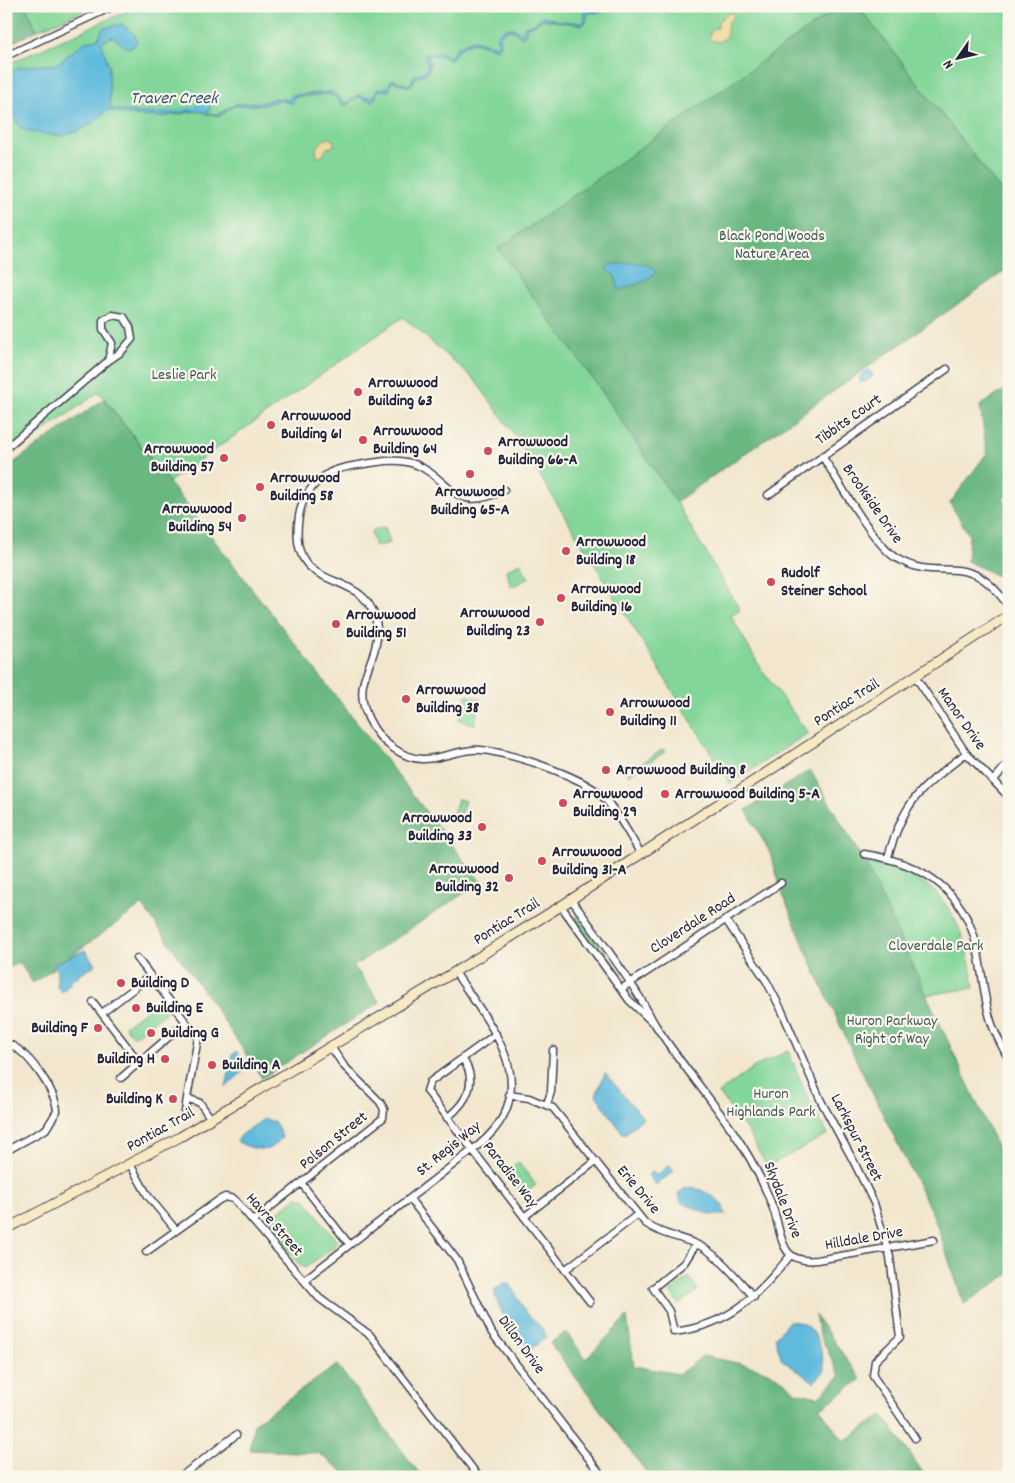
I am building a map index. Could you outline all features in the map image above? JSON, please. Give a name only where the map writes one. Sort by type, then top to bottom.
[{"type":"main road","name":"Pontiac Trail","points":[[6,1229],[211,1119],[455,972],[561,906],[1009,615]]},
{"type":"street","points":[[6,56],[114,6]]},
{"type":"street","points":[[6,448],[121,352],[132,339],[130,327],[124,317],[112,315],[103,320],[103,329],[112,343],[108,361]]},
{"type":"street","name":"Tibbits Court","points":[[768,495],[947,369]]},
{"type":"street","name":"Brookside Drive","points":[[822,456],[884,549],[894,557],[915,566],[958,569],[974,573],[997,590],[1009,608]]},
{"type":"street","points":[[504,490],[482,498],[460,496],[444,487],[424,469],[399,460],[340,468],[318,482],[303,502],[298,523],[298,547],[304,562],[314,572],[354,589],[371,608],[377,638],[363,682],[364,706],[372,726],[385,742],[401,753],[424,759],[442,758],[468,750],[495,751],[580,781],[602,796],[641,854]]},
{"type":"street","name":"Manor Drive","points":[[916,676],[966,753],[1009,796]]},
{"type":"street","points":[[888,857],[899,822],[911,801],[966,753]]},
{"type":"street","points":[[993,781],[1009,762]]},
{"type":"street","points":[[864,854],[888,857],[910,864],[928,874],[950,893],[965,916],[976,943],[990,1020],[1009,1060]]},
{"type":"street","name":"Cloverdale Road","points":[[621,989],[781,883]]},
{"type":"street","name":"Skydale Drive","points":[[571,899],[630,982],[656,1026],[745,1146],[763,1180],[783,1243],[790,1256],[797,1260]]},
{"type":"street","name":"Skydale Drive","points":[[561,906],[629,1000],[656,1026]]},
{"type":"street","name":"Larkspur Street","points":[[726,920],[767,982],[782,1011],[821,1101],[863,1179],[888,1249],[900,1337],[875,1361],[873,1376],[914,1438]]},
{"type":"street","points":[[137,958],[198,1038],[185,1112]]},
{"type":"street","name":"St. Regis Way","points":[[304,1280],[472,1149],[496,1127],[502,1117],[509,1095],[511,1080],[508,1060],[496,1034],[455,972]]},
{"type":"street","points":[[102,1013],[150,976]]},
{"type":"street","points":[[93,1002],[139,1062]]},
{"type":"street","points":[[121,1078],[185,1023]]},
{"type":"street","name":"Paradise Way","points":[[496,1034],[430,1082],[427,1088],[428,1092],[590,1302]]},
{"type":"street","points":[[6,1043],[22,1052],[51,1090],[55,1098],[57,1111],[46,1129],[6,1151]]},
{"type":"street","name":"Polson Street","points":[[254,1221],[377,1125],[384,1115],[380,1102],[344,1066],[331,1047]]},
{"type":"street","points":[[547,1104],[551,1092],[553,1050]]},
{"type":"street","points":[[447,1118],[461,1106],[469,1092],[470,1075],[462,1058]]},
{"type":"street","name":"Erie Drive","points":[[509,1095],[524,1097],[547,1104],[559,1114],[637,1214],[656,1231],[696,1244],[712,1254],[754,1297]]},
{"type":"street","points":[[187,1098],[200,1103],[211,1119]]},
{"type":"street","points":[[524,1216],[596,1161]]},
{"type":"street","points":[[130,1164],[148,1196],[176,1230]]},
{"type":"street","points":[[302,1184],[349,1244]]},
{"type":"street","name":"Havre Street","points":[[146,1252],[225,1197],[236,1201],[304,1280]]},
{"type":"street","name":"Dillon Drive","points":[[410,1198],[457,1260],[492,1333],[603,1477]]},
{"type":"street","points":[[566,1270],[637,1214]]},
{"type":"street","name":"Hilldale Drive","points":[[797,1260],[817,1260],[934,1240]]},
{"type":"street","points":[[696,1244],[684,1263],[652,1288],[669,1311],[674,1332],[716,1322],[754,1297],[790,1256]]},
{"type":"street","points":[[304,1280],[328,1306],[355,1322],[370,1335],[479,1477]]},
{"type":"street","points":[[180,1477],[236,1435]]},
{"type":"green space","points":[[6,6],[26,6],[37,30],[6,46]]},
{"type":"green space","points":[[26,6],[95,6],[37,30]]},
{"type":"green space","name":"Leslie Park","points":[[138,6],[840,6],[499,249],[601,390],[676,502],[740,610],[731,616],[761,669],[808,733],[730,784],[516,437],[475,380],[403,317],[169,482],[99,392],[6,458],[6,65]]},
{"type":"green space","name":"Black Pond Woods Nature Area","points":[[840,6],[858,6],[1009,201],[1009,268],[676,502],[601,390],[498,249]]},
{"type":"green space","points":[[858,6],[1009,6],[1009,201]]},
{"type":"green space","points":[[1009,387],[1009,495],[1003,499],[1009,507],[1009,591],[998,576],[967,561],[969,535],[950,503],[987,453],[980,406]]},
{"type":"green space","points":[[104,399],[481,882],[354,966],[380,1002],[262,1078],[212,1003],[142,905],[33,983],[19,962],[6,970],[6,468]]},
{"type":"green space","points":[[385,527],[390,543],[375,547],[371,531]]},
{"type":"green space","points":[[520,563],[529,578],[511,587],[506,570]]},
{"type":"green space","points":[[466,695],[481,699],[474,725],[459,720]]},
{"type":"green space","points":[[663,749],[665,752],[628,775],[628,773]]},
{"type":"green space","name":"Huron Parkway Right of Way","points":[[810,770],[865,863],[1009,1172],[1009,1274],[964,1304],[934,1217],[858,1064],[784,898],[770,853],[746,810]]},
{"type":"green space","points":[[458,799],[465,801],[460,815],[453,813]]},
{"type":"green space","name":"Cloverdale Park","points":[[865,863],[891,868],[913,876],[930,888],[944,903],[955,920],[963,940],[970,963],[974,988],[926,995]]},
{"type":"green space","points":[[577,915],[621,974],[620,977],[616,977],[576,921]]},
{"type":"green space","points":[[158,1001],[166,1012],[133,1037],[125,1026]]},
{"type":"green space","name":"Huron Highlands Park","points":[[788,1051],[809,1100],[828,1134],[767,1167],[748,1132],[719,1093],[754,1067]]},
{"type":"green space","points":[[518,1162],[536,1185],[523,1195],[505,1172]]},
{"type":"green space","points":[[297,1197],[305,1199],[337,1242],[334,1247],[305,1268],[300,1266],[265,1222]]},
{"type":"green space","points":[[689,1277],[698,1290],[679,1304],[670,1292]]},
{"type":"green space","points":[[815,1315],[861,1379],[820,1409],[844,1441],[883,1415],[926,1477],[650,1477],[550,1343],[566,1332],[586,1359],[627,1317],[634,1366],[679,1374],[703,1356],[765,1371],[787,1383],[795,1392],[818,1397],[840,1376],[819,1333]]},
{"type":"green space","points":[[337,1365],[422,1477],[344,1477],[343,1471],[318,1453],[250,1450],[254,1423]]},
{"type":"sand","points":[[729,13],[733,13],[734,17],[728,22],[726,38],[718,42],[710,40],[709,35],[713,29],[718,28],[718,21]]},
{"type":"sand","points":[[329,138],[333,140],[334,146],[327,148],[322,157],[317,157],[316,149],[323,140]]},
{"type":"water","points":[[604,6],[603,12],[587,13],[587,20],[583,25],[542,19],[536,24],[527,27],[526,34],[522,37],[514,31],[506,30],[499,37],[501,45],[497,49],[474,42],[460,48],[450,61],[443,56],[427,55],[430,63],[428,73],[417,77],[409,87],[392,81],[389,91],[379,90],[373,102],[358,97],[344,106],[338,99],[329,94],[294,97],[292,103],[279,100],[264,105],[233,106],[220,116],[211,114],[219,114],[236,104],[263,102],[276,98],[288,100],[292,95],[332,92],[346,104],[357,95],[373,98],[377,89],[387,88],[392,79],[407,85],[412,82],[413,76],[425,71],[428,66],[424,54],[441,53],[450,57],[457,47],[473,40],[496,46],[499,44],[496,36],[505,28],[514,28],[522,34],[525,26],[535,23],[543,16],[559,21],[582,23],[585,21],[583,13],[586,10],[599,11]]},
{"type":"water","points":[[122,24],[135,35],[137,42],[134,46],[127,48],[113,37],[101,42],[109,67],[110,108],[140,113],[178,113],[195,108],[202,100],[210,104],[210,110],[207,113],[197,111],[162,117],[134,116],[107,110],[97,120],[75,133],[63,136],[28,132],[21,128],[6,105],[6,76],[19,67],[57,64],[86,41],[98,39],[103,28]]},
{"type":"water","points":[[643,264],[653,268],[656,272],[645,281],[619,290],[615,276],[606,269],[609,265]]},
{"type":"water","points":[[868,370],[873,376],[865,382],[860,382],[860,376]]},
{"type":"water","points":[[85,950],[95,965],[74,979],[62,992],[57,987],[57,971],[54,964]]},
{"type":"water","points":[[236,1051],[248,1067],[226,1087],[233,1054]]},
{"type":"water","points":[[605,1073],[643,1118],[624,1135],[596,1095]]},
{"type":"water","points":[[264,1119],[274,1123],[279,1130],[282,1138],[274,1145],[268,1149],[261,1149],[247,1146],[237,1141],[243,1133]]},
{"type":"water","points":[[670,1165],[674,1171],[656,1185],[648,1175],[653,1171],[657,1175]]},
{"type":"water","points":[[693,1187],[718,1200],[722,1204],[725,1215],[712,1215],[682,1203],[678,1195],[681,1191]]},
{"type":"water","points":[[504,1283],[510,1284],[524,1309],[545,1333],[546,1337],[532,1348],[520,1339],[508,1323],[499,1305],[494,1290]]},
{"type":"water","points":[[789,1321],[805,1324],[817,1339],[825,1371],[814,1382],[782,1360],[775,1338]]},
{"type":"waterway","name":"Traver Creek","points":[[156,113],[196,108]]},
{"type":"place","name":"Arrowwood Building 63","points":[[358,392]]},
{"type":"place","name":"Arrowwood Building 61","points":[[271,425]]},
{"type":"place","name":"Arrowwood Building 64","points":[[363,440]]},
{"type":"place","name":"Arrowwood Building 66-A","points":[[488,451]]},
{"type":"place","name":"Arrowwood Building 57","points":[[224,458]]},
{"type":"place","name":"Arrowwood Building 65-A","points":[[470,474]]},
{"type":"place","name":"Arrowwood Building 58","points":[[260,487]]},
{"type":"place","name":"Arrowwood Building 54","points":[[242,518]]},
{"type":"place","name":"Arrowwood Building 18","points":[[566,551]]},
{"type":"place","name":"Rudolf Steiner School","points":[[771,582]]},
{"type":"place","name":"Arrowwood Building 16","points":[[561,598]]},
{"type":"place","name":"Arrowwood Building 23","points":[[540,622]]},
{"type":"place","name":"Arrowwood Building 51","points":[[336,624]]},
{"type":"place","name":"Arrowwood Building 38","points":[[406,699]]},
{"type":"place","name":"Arrowwood Building 11","points":[[610,712]]},
{"type":"place","name":"Arrowwood Building 8","points":[[606,770]]},
{"type":"place","name":"Arrowwood Building 5-A","points":[[665,794]]},
{"type":"place","name":"Arrowwood Building 29","points":[[563,803]]},
{"type":"place","name":"Arrowwood Building 33","points":[[482,827]]},
{"type":"place","name":"Arrowwood Building 31-A","points":[[542,861]]},
{"type":"place","name":"Arrowwood Building 32","points":[[509,878]]},
{"type":"place","name":"Building D","points":[[121,983]]},
{"type":"place","name":"Building E","points":[[136,1008]]},
{"type":"place","name":"Building F","points":[[98,1028]]},
{"type":"place","name":"Building G","points":[[151,1033]]},
{"type":"place","name":"Building H","points":[[165,1059]]},
{"type":"place","name":"Building A","points":[[212,1065]]},
{"type":"place","name":"Building K","points":[[173,1099]]}]
